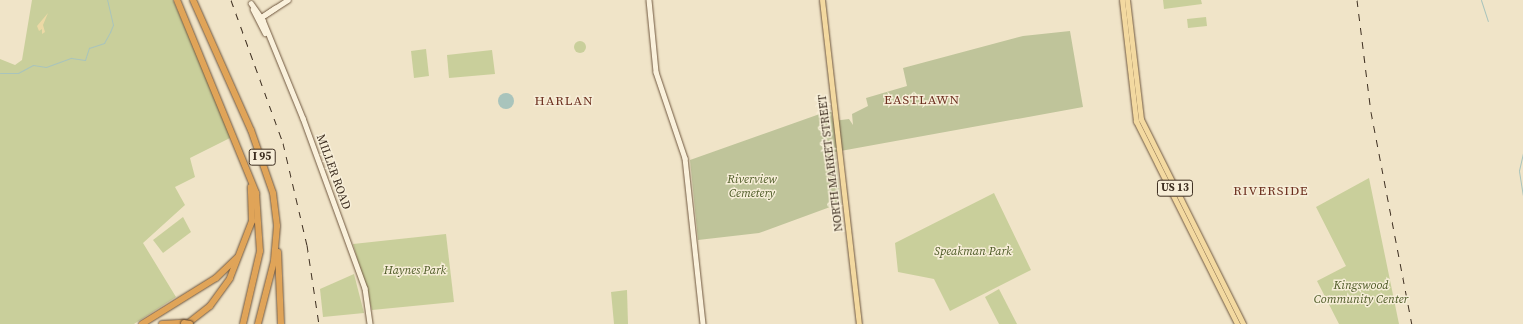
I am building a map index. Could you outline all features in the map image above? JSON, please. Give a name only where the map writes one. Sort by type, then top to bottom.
[{"type":"highway","name":"I 95","points":[[177,0],[253,179],[260,218],[255,283],[243,324]]},
{"type":"highway","name":"I 95","points":[[193,0],[261,156],[273,193],[277,226],[270,281],[258,324]]},
{"type":"highway","points":[[162,324],[187,324],[219,296],[249,234],[254,207],[249,175],[235,134]]},
{"type":"highway","points":[[277,226],[281,324]]},
{"type":"highway","points":[[142,324],[216,278],[240,254]]},
{"type":"main road","name":"NORTH MARKET STREET","points":[[822,0],[859,324]]},
{"type":"main road","name":"US 13","points":[[1125,0],[1141,119],[1243,324]]},
{"type":"main road","name":"US 13","points":[[1125,0],[1136,121],[1237,324]]},
{"type":"main road","points":[[1174,198],[1192,222]]},
{"type":"street","points":[[260,18],[288,0]]},
{"type":"street","points":[[649,0],[656,72],[685,158],[703,324]]},
{"type":"street","name":"MILLER ROAD","points":[[250,1],[260,18],[303,118],[364,284],[370,324]]},
{"type":"street","name":"MILLER ROAD","points":[[250,1],[265,26],[268,38]]},
{"type":"street","points":[[255,8],[270,11]]},
{"type":"street","points":[[265,26],[270,11]]},
{"type":"green space","points":[[32,0],[173,0],[232,137],[190,158],[195,177],[175,187],[185,205],[143,243],[176,297],[134,324],[0,324],[0,59],[15,65],[22,60]]},
{"type":"green space","points":[[1163,0],[1201,0],[1202,4],[1164,9]]},
{"type":"green space","points":[[1206,17],[1207,26],[1188,28],[1187,19]]},
{"type":"green space","name":"Riverview Cemetery","points":[[1070,31],[1083,107],[835,152],[841,203],[759,233],[698,240],[690,160],[831,110],[833,121],[849,119],[853,125],[852,114],[868,106],[866,98],[907,86],[903,68],[1023,36]]},
{"type":"green space","points":[[580,41],[584,43],[586,47],[584,51],[580,53],[576,51],[574,47],[576,43]]},
{"type":"green space","points":[[426,49],[429,76],[414,78],[411,51]]},
{"type":"green space","points":[[492,50],[495,74],[449,78],[447,55]]},
{"type":"green space","name":"Kingswood Community Center","points":[[1369,178],[1399,324],[1339,324],[1317,281],[1346,266],[1316,207]]},
{"type":"green space","name":"Speakman Park","points":[[994,193],[1031,270],[950,311],[934,279],[898,272],[895,243]]},
{"type":"green space","points":[[183,217],[191,232],[163,253],[153,240]]},
{"type":"green space","name":"Haynes Park","points":[[446,234],[454,302],[372,310],[353,244]]},
{"type":"green space","name":"Haynes Park","points":[[354,274],[364,313],[323,317],[320,289]]},
{"type":"green space","points":[[999,289],[1017,324],[999,324],[985,297]]},
{"type":"green space","points":[[627,290],[628,324],[614,324],[611,292]]},
{"type":"sand","points":[[48,13],[43,25],[45,32],[42,34],[42,29],[39,31],[37,26]]},
{"type":"water","points":[[506,93],[513,98],[514,101],[509,108],[506,109],[499,104],[498,101],[503,94]]},
{"type":"waterway","points":[[0,73],[18,73],[33,65],[46,67],[71,58],[85,60],[89,48],[104,43],[113,25],[107,0]]},
{"type":"waterway","points":[[1481,0],[1488,21]]},
{"type":"waterway","points":[[1523,153],[1519,171],[1523,195]]},
{"type":"railway","points":[[231,0],[283,143],[307,245],[319,324]]},
{"type":"railway","points":[[1357,0],[1371,112],[1412,324]]},
{"type":"district","name":"EASTLAWN","points":[[922,100]]},
{"type":"district","name":"HARLAN","points":[[564,101]]},
{"type":"district","name":"RIVERSIDE","points":[[1271,191]]}]
